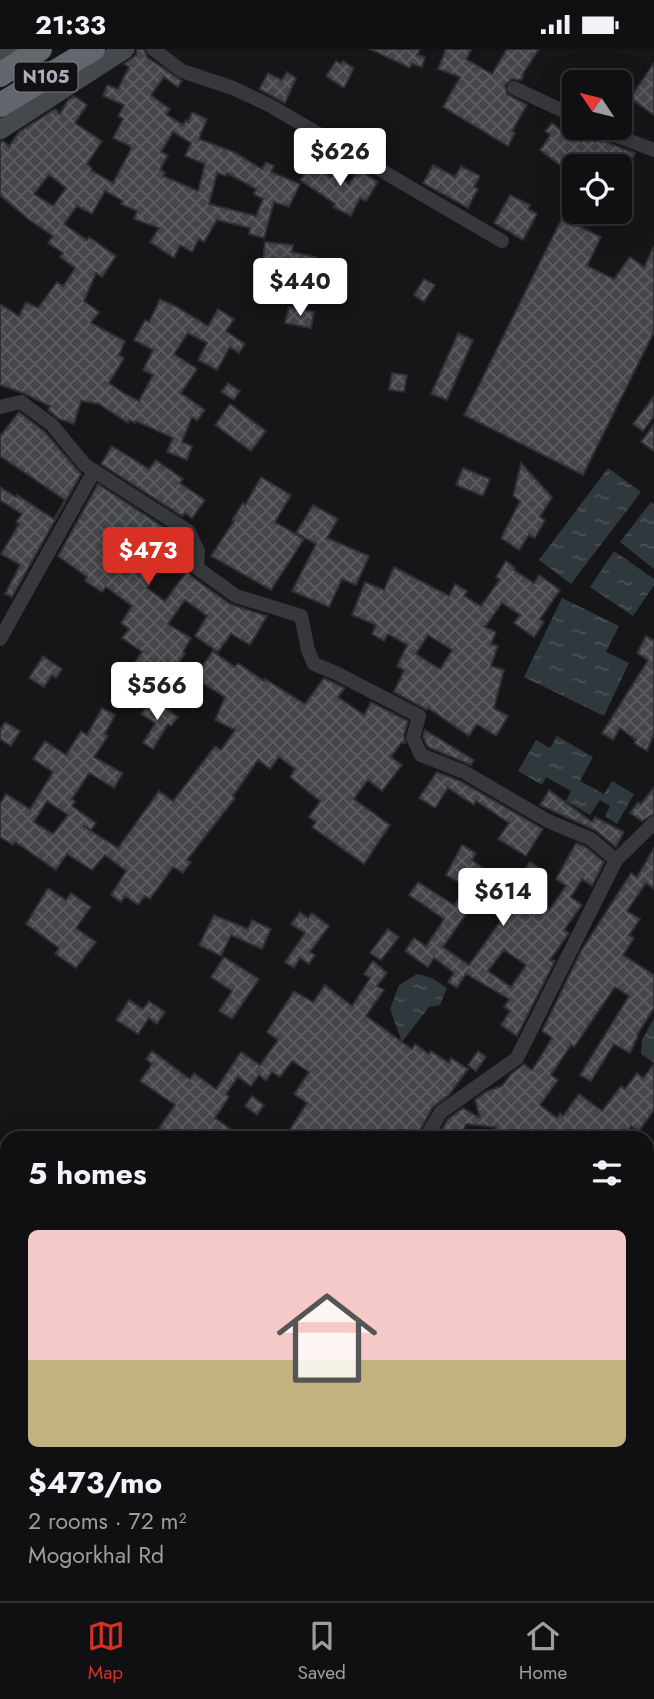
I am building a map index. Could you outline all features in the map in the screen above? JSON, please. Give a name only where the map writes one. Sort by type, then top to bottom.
[{"type":"highway","name":"N105","points":[[0,75],[40,49]]},
{"type":"highway","name":"N105","points":[[0,105],[93,49]]},
{"type":"main road","points":[[0,58],[15,49]]},
{"type":"main road","points":[[0,130],[125,49]]},
{"type":"street","points":[[153,49],[182,71],[233,88],[270,106],[502,241]]},
{"type":"street","points":[[514,88],[526,96],[562,109]]},
{"type":"street","points":[[628,140],[654,150]]},
{"type":"street","points":[[0,407],[21,402],[52,425],[85,465],[188,531],[198,551],[197,568],[236,596],[301,616],[308,650],[314,664],[419,716],[413,738],[422,755],[464,772],[548,821],[591,839],[616,860]]},
{"type":"street","points":[[0,639],[94,471]]},
{"type":"street","points":[[430,1131],[441,1112],[517,1059],[616,860],[654,823]]},
{"type":"water","points":[[608,468],[641,492],[571,584],[539,560]]},
{"type":"water","points":[[651,502],[654,504],[654,569],[620,542]]},
{"type":"water","points":[[614,551],[654,579],[654,585],[633,616],[590,587]]},
{"type":"water","points":[[562,598],[619,626],[606,652],[629,663],[604,716],[524,677]]},
{"type":"water","points":[[557,736],[593,757],[580,781],[604,794],[612,781],[634,794],[617,824],[605,816],[610,806],[600,800],[590,815],[566,801],[571,791],[546,777],[542,785],[518,771],[536,740],[550,748]]},
{"type":"water","points":[[417,974],[432,978],[447,988],[440,1005],[429,1007],[402,1042],[390,1009],[399,985]]},
{"type":"water","points":[[654,1018],[654,1063],[641,1054],[642,1040]]},
{"type":"building","points":[[137,49],[144,49],[147,57],[182,81],[178,87],[164,77],[151,95],[170,109],[166,114],[183,125],[186,120],[188,122],[192,112],[207,119],[199,139],[234,152],[262,169],[266,162],[274,166],[271,172],[300,184],[289,207],[274,202],[264,238],[249,234],[250,228],[217,220],[204,242],[199,239],[192,252],[180,245],[174,258],[150,242],[159,228],[134,219],[137,211],[121,204],[123,201],[105,191],[92,214],[77,206],[64,224],[116,256],[102,277],[96,273],[84,301],[99,312],[91,323],[125,341],[119,355],[124,358],[109,383],[125,394],[139,401],[153,375],[143,370],[153,350],[134,340],[145,320],[149,322],[160,299],[208,326],[218,309],[234,319],[226,331],[245,344],[239,353],[230,347],[217,370],[198,360],[207,343],[188,333],[174,354],[197,369],[181,393],[205,410],[197,421],[192,417],[182,442],[192,446],[187,460],[167,452],[173,438],[136,421],[135,423],[129,420],[128,423],[99,404],[81,401],[74,424],[59,419],[48,410],[50,406],[0,385],[0,304],[19,316],[26,302],[38,308],[57,282],[63,286],[75,268],[60,257],[63,253],[48,243],[53,236],[0,195],[0,142],[3,141],[9,146],[19,132],[55,109],[60,114],[68,100],[74,96],[87,105],[75,123],[102,141],[87,164],[91,170],[113,183],[131,149],[113,138],[123,119],[118,116],[124,105],[103,96],[107,85],[118,89],[129,67],[124,64],[136,55]],"holes":[[[173,132],[191,143],[185,156],[205,164],[198,191],[163,176],[165,172],[160,170],[168,155],[161,152]],[[217,173],[226,176],[227,173],[256,189],[254,194],[263,199],[256,216],[209,204]],[[49,175],[66,188],[53,206],[34,194]]]},
{"type":"building","points":[[370,49],[420,49],[417,55],[425,57],[422,67],[412,64],[410,68]]},
{"type":"building","points":[[446,49],[472,49],[466,59],[492,74],[507,49],[539,49],[521,80],[512,79],[505,85],[507,94],[527,105],[512,131],[515,133],[508,146],[443,107],[460,77],[438,69]]},
{"type":"building","points":[[336,61],[341,64],[343,61],[354,68],[344,88],[326,76]]},
{"type":"building","points":[[654,63],[654,115],[632,99],[632,95]]},
{"type":"building","points":[[287,72],[296,78],[285,103],[259,89],[268,73],[282,80]]},
{"type":"building","points":[[552,123],[562,131],[562,140],[601,140],[635,153],[632,159],[632,154],[562,154],[562,167],[540,150],[550,135],[545,131]]},
{"type":"building","points":[[312,164],[331,177],[333,173],[349,184],[359,169],[378,182],[366,201],[360,198],[351,216],[333,207],[335,204],[300,180]]},
{"type":"building","points":[[433,165],[455,177],[461,166],[480,176],[474,187],[478,189],[468,208],[423,183]]},
{"type":"building","points":[[510,195],[530,205],[528,209],[537,214],[523,240],[494,223]]},
{"type":"building","points":[[562,218],[562,224],[574,224],[601,237],[587,266],[614,279],[630,257],[644,267],[654,246],[654,332],[583,475],[464,415]]},
{"type":"building","points":[[265,242],[293,245],[292,252],[316,257],[313,270],[291,266],[290,280],[261,278]]},
{"type":"building","points":[[424,279],[435,285],[424,302],[414,295]]},
{"type":"building","points":[[289,307],[314,312],[311,328],[285,323]]},
{"type":"building","points":[[458,333],[473,340],[447,400],[431,394]]},
{"type":"building","points":[[392,373],[407,375],[404,392],[389,390]]},
{"type":"building","points":[[228,383],[240,391],[234,400],[221,392]]},
{"type":"building","points":[[654,396],[654,416],[643,431],[633,424]]},
{"type":"building","points":[[230,404],[266,431],[251,451],[215,425]]},
{"type":"building","points":[[19,412],[45,432],[81,474],[12,597],[5,594],[20,565],[1,554],[22,514],[0,500],[0,487],[54,519],[65,500],[0,456],[0,436]]},
{"type":"building","points":[[654,424],[654,451],[641,442]]},
{"type":"building","points":[[112,446],[149,469],[156,460],[183,479],[180,483],[205,500],[192,518],[185,513],[182,516],[101,464]]},
{"type":"building","points":[[521,463],[552,497],[540,517],[545,520],[535,538],[529,535],[519,550],[501,538],[520,501],[513,496]]},
{"type":"building","points":[[463,468],[490,479],[483,496],[456,485]]},
{"type":"building","points":[[261,477],[291,495],[275,522],[304,539],[271,590],[211,556]]},
{"type":"building","points":[[98,484],[171,532],[169,535],[166,533],[156,547],[138,534],[122,556],[153,579],[147,588],[165,601],[188,570],[191,576],[230,604],[267,616],[250,645],[231,634],[218,652],[195,636],[207,616],[185,600],[168,624],[191,638],[183,652],[185,654],[170,673],[165,669],[153,686],[130,669],[142,652],[122,638],[129,629],[121,623],[132,606],[106,587],[102,592],[85,581],[87,577],[58,556]]},
{"type":"building","points":[[313,505],[338,519],[327,538],[369,556],[356,585],[342,579],[329,607],[292,591],[316,544],[296,533]]},
{"type":"building","points":[[506,561],[514,570],[534,583],[539,575],[560,590],[540,619],[544,622],[534,637],[514,623],[520,615],[502,603],[485,627],[496,632],[491,644],[498,646],[491,666],[504,670],[494,708],[508,716],[496,736],[477,724],[469,736],[428,708],[427,710],[394,692],[404,670],[397,666],[407,645],[388,634],[384,641],[372,634],[376,625],[352,615],[365,582],[384,590],[394,567],[449,596],[455,584],[467,591],[464,596],[481,606],[500,579],[496,577]],"holes":[[[428,635],[452,650],[440,669],[416,654]]]},
{"type":"building","points":[[646,636],[654,640],[654,734],[647,751],[634,743],[636,740],[620,728],[613,740],[602,733],[648,660],[637,653]]},
{"type":"building","points":[[213,651],[235,667],[238,663],[305,704],[324,678],[345,688],[338,697],[364,715],[371,702],[408,721],[405,743],[401,743],[391,757],[402,765],[382,791],[368,780],[354,799],[390,825],[364,864],[312,827],[316,822],[309,817],[320,801],[290,777],[295,769],[279,757],[270,769],[258,760],[233,796],[235,798],[187,860],[191,862],[183,873],[173,867],[150,899],[145,896],[138,905],[125,896],[121,902],[111,895],[126,871],[105,855],[92,870],[67,854],[56,870],[15,842],[13,845],[0,837],[0,804],[6,794],[30,809],[53,772],[33,759],[45,741],[66,755],[81,731],[87,735],[102,708],[115,715],[105,734],[108,736],[94,757],[123,773],[114,788],[89,773],[72,799],[75,801],[72,806],[96,823],[91,830],[83,826],[118,848],[159,791],[173,801],[215,746],[221,750],[235,730],[215,720],[225,697],[194,678]],"holes":[[[47,801],[68,815],[53,834],[34,822]]]},
{"type":"building","points":[[43,656],[62,669],[56,678],[52,675],[44,687],[29,678]]},
{"type":"building","points":[[152,699],[178,717],[171,726],[168,724],[153,749],[143,743],[155,723],[141,714]]},
{"type":"building","points":[[5,722],[20,731],[11,746],[0,739],[0,730]]},
{"type":"building","points":[[425,730],[474,760],[471,765],[428,747],[423,737]]},
{"type":"building","points":[[437,772],[460,781],[543,829],[526,856],[498,839],[509,823],[476,801],[474,805],[448,788],[435,808],[419,798]]},
{"type":"building","points":[[654,787],[654,814],[642,821],[630,813]]},
{"type":"building","points":[[549,790],[592,822],[595,817],[624,832],[616,847],[595,830],[540,805]]},
{"type":"building","points":[[576,843],[586,847],[604,862],[592,886],[582,879],[571,897],[582,905],[564,930],[569,933],[550,960],[555,961],[517,1036],[501,1025],[510,1011],[504,1007],[509,999],[466,974],[457,988],[448,982],[454,973],[434,958],[428,967],[405,951],[414,938],[426,946],[444,919],[409,895],[418,882],[454,905],[465,890],[460,886],[462,884],[446,875],[462,845],[476,853],[472,860],[511,889],[530,862],[539,868],[536,873],[546,880],[533,898],[550,909],[566,886],[556,879]],"holes":[[[476,900],[502,919],[469,965],[443,947]],[[504,950],[526,965],[511,987],[488,971]]]},
{"type":"building","points":[[654,848],[654,889],[646,883],[627,911],[640,919],[629,935],[634,938],[623,955],[654,975],[654,1008],[637,1035],[630,1053],[614,1044],[591,1081],[580,1075],[629,996],[615,987],[574,1047],[571,1045],[551,1075],[558,1080],[540,1105],[557,1118],[560,1113],[563,1116],[579,1094],[602,1111],[621,1086],[625,1089],[637,1073],[643,1078],[654,1064],[654,1110],[639,1131],[631,1126],[628,1131],[494,1131],[496,1127],[466,1124],[463,1131],[441,1131],[448,1119],[463,1108],[480,1118],[475,1100],[487,1091],[502,1086],[511,1074],[524,1064],[532,1070],[552,1038],[542,1031],[581,951],[631,873],[637,877]]},
{"type":"building","points":[[48,888],[66,900],[71,893],[91,907],[76,928],[96,942],[76,968],[55,954],[59,948],[26,924]]},
{"type":"building","points":[[300,912],[308,918],[312,913],[329,926],[310,952],[315,955],[309,964],[300,958],[294,968],[285,962],[305,933],[291,924]]},
{"type":"building","points":[[214,915],[248,929],[252,920],[271,929],[262,949],[231,935],[221,956],[199,945]]},
{"type":"building","points":[[388,929],[399,937],[381,960],[370,953]]},
{"type":"building","points":[[224,957],[259,979],[232,1019],[219,1011],[232,991],[211,977]]},
{"type":"building","points":[[373,961],[387,973],[377,986],[384,990],[366,1016],[412,1049],[415,1044],[429,1054],[431,1051],[449,1063],[451,1058],[468,1069],[449,1095],[433,1107],[419,1131],[289,1131],[307,1103],[294,1094],[309,1072],[292,1061],[280,1077],[272,1072],[266,1081],[259,1075],[251,1086],[238,1077],[226,1094],[229,1097],[215,1118],[233,1131],[163,1131],[159,1128],[175,1105],[140,1081],[152,1064],[146,1059],[152,1051],[190,1079],[194,1073],[216,1089],[241,1052],[260,1065],[278,1040],[267,1032],[294,991],[313,1002],[325,985],[352,1006],[370,978],[364,974]]},
{"type":"building","points":[[129,1000],[143,1009],[149,1001],[165,1012],[157,1024],[149,1018],[138,1034],[116,1020]]},
{"type":"building","points":[[478,1051],[486,1057],[476,1071],[468,1065]]},
{"type":"building","points":[[252,1096],[264,1105],[257,1115],[245,1106]]}]
